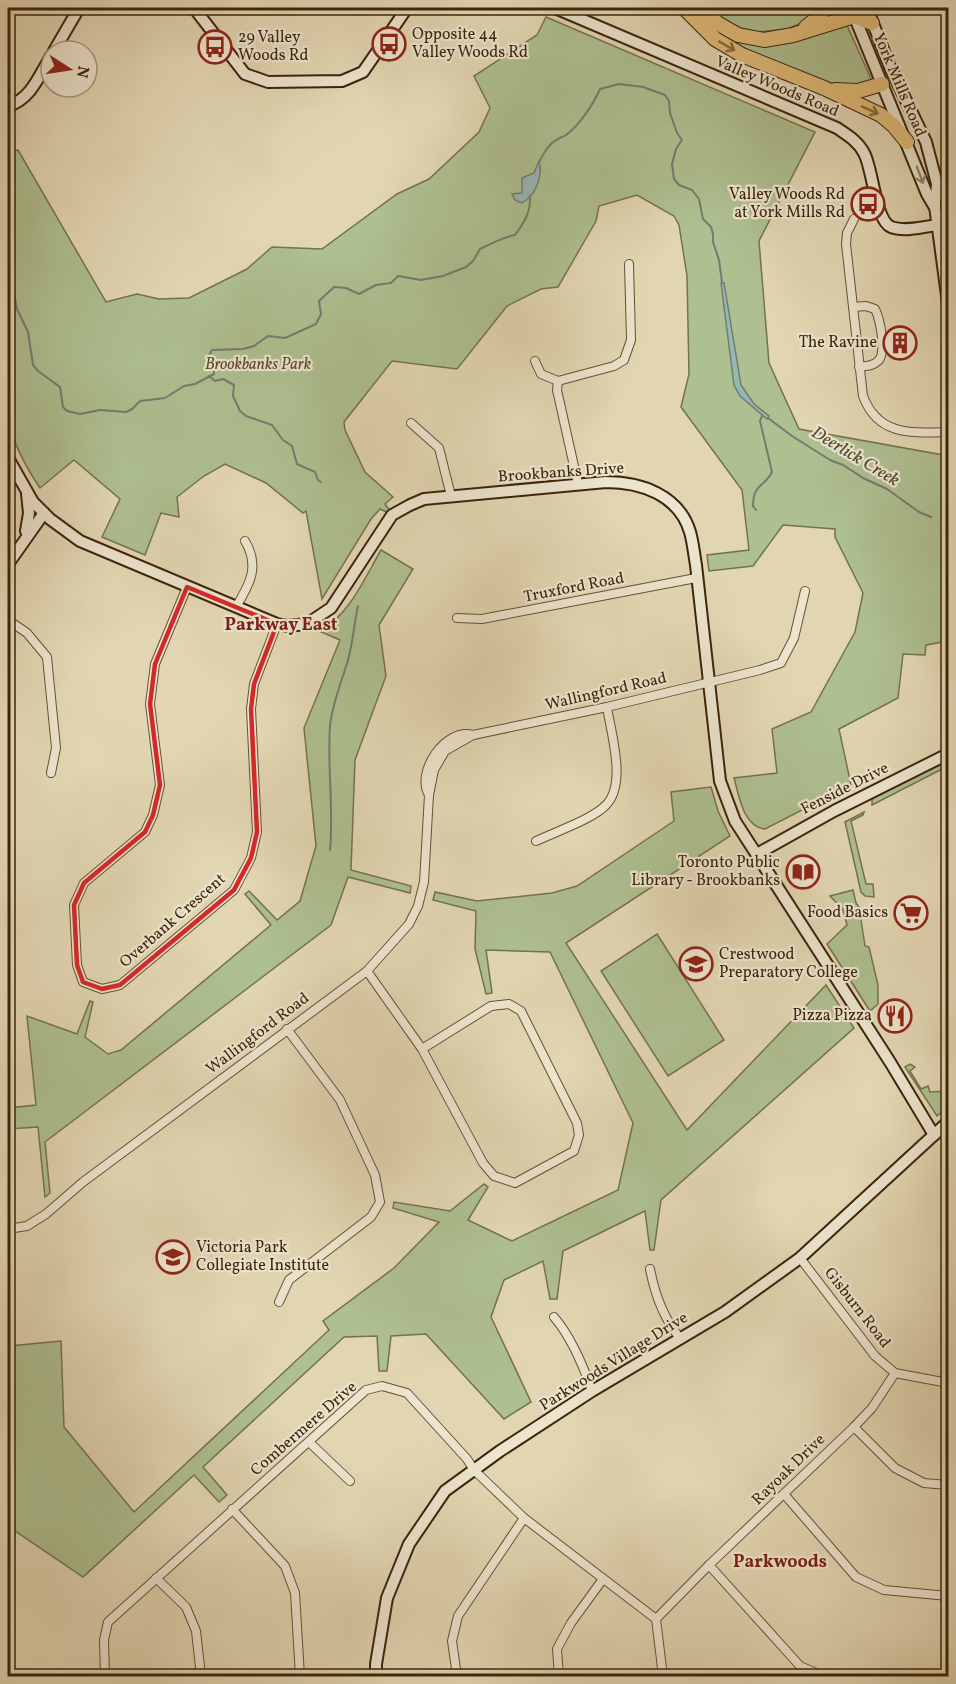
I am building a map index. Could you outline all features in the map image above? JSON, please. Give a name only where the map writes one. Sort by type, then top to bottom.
[{"type":"highway","points":[[684,8],[715,39],[733,50],[824,88],[881,115],[907,142]]},
{"type":"highway","points":[[704,8],[717,24],[738,35],[764,40],[794,35],[852,12],[872,23]]},
{"type":"highway","points":[[794,35],[820,16],[825,8]]},
{"type":"highway","points":[[824,88],[850,91],[882,84]]},
{"type":"street","points":[[61,39],[79,8]]},
{"type":"street","points":[[194,8],[244,74],[256,80],[268,82],[342,81],[363,72],[407,8]]},
{"type":"street","name":"Valley Woods Road","points":[[555,8],[837,128],[853,139],[863,151],[871,167],[880,214],[887,224],[902,228],[943,224]]},
{"type":"street","name":"York Mills Road","points":[[867,8],[892,72],[926,142],[937,184],[935,206]]},
{"type":"street","name":"York Mills Road","points":[[852,12],[927,194],[943,224],[948,303]]},
{"type":"street","points":[[882,84],[892,72]]},
{"type":"street","points":[[8,106],[19,103],[29,93],[39,76]]},
{"type":"street","points":[[854,219],[847,233],[846,244],[859,367],[863,396],[868,411],[888,428],[904,431],[948,432]]},
{"type":"street","points":[[535,361],[541,374],[558,381],[614,366],[624,360],[631,340],[629,264]]},
{"type":"street","points":[[853,307],[866,306],[875,309],[879,317],[882,353],[879,360],[872,365],[859,367]]},
{"type":"street","points":[[558,381],[557,390],[578,484]]},
{"type":"street","points":[[411,423],[439,448],[451,496]]},
{"type":"street","name":"Brookbanks Drive","points":[[8,458],[27,493],[44,513],[80,541],[277,624],[287,626],[307,624],[331,608],[392,515],[424,499],[606,482],[636,484],[648,488],[671,504],[689,530],[720,781],[735,821],[890,1062],[934,1135]]},
{"type":"street","points":[[24,538],[29,520],[27,493]]},
{"type":"street","points":[[8,564],[24,538],[44,513]]},
{"type":"street","points":[[236,607],[243,596],[254,566],[252,555],[245,541]]},
{"type":"street","name":"Truxford Road","points":[[457,618],[482,619],[696,578]]},
{"type":"street","name":"Overbank Crescent","points":[[187,587],[155,664],[150,704],[160,785],[153,816],[145,832],[84,883],[74,905],[77,965],[83,982],[102,989],[120,985],[234,890],[237,885],[251,858],[257,832],[251,731],[254,684],[277,624]]},
{"type":"street","name":"Wallingford Road","points":[[8,1229],[27,1226],[46,1214],[83,1182],[367,971],[409,924],[418,906],[424,882],[429,795],[434,770],[438,761],[455,744],[473,735],[608,707],[781,663],[794,638],[805,591]]},
{"type":"street","points":[[8,620],[27,633],[47,657],[56,748],[51,774]]},
{"type":"street","points":[[536,841],[594,814],[607,805],[616,788],[617,768],[608,707]]},
{"type":"street","name":"Fenside Drive","points":[[757,854],[834,811],[948,754]]},
{"type":"street","points":[[367,971],[422,1049],[483,1163],[494,1176],[515,1183],[574,1151],[579,1135],[577,1123],[521,1011],[508,1004],[491,1006],[422,1049]]},
{"type":"street","points":[[279,1302],[289,1280],[371,1217],[380,1202],[375,1175],[340,1100],[287,1029]]},
{"type":"street","name":"Parkwoods Village Drive","points":[[376,1677],[387,1598],[409,1544],[445,1491],[592,1391],[725,1312],[800,1258],[948,1122]]},
{"type":"street","name":"Gisburn Road","points":[[800,1258],[874,1356],[895,1373]]},
{"type":"street","points":[[650,1269],[654,1293],[668,1324],[680,1338]]},
{"type":"street","points":[[554,1317],[564,1330],[592,1391]]},
{"type":"street","points":[[895,1373],[948,1383]]},
{"type":"street","name":"Rayoak Drive","points":[[656,1619],[854,1427],[872,1408],[895,1373]]},
{"type":"street","name":"Combermere Drive","points":[[105,1677],[104,1640],[108,1622],[366,1390],[382,1386],[407,1393],[467,1459],[474,1470],[524,1518],[656,1619]]},
{"type":"street","points":[[854,1427],[896,1468],[924,1483],[948,1485]]},
{"type":"street","points":[[309,1443],[350,1481]]},
{"type":"street","points":[[784,1494],[856,1577],[884,1590],[948,1596]]},
{"type":"street","points":[[232,1509],[285,1566],[295,1593],[300,1677]]},
{"type":"street","points":[[457,1677],[452,1641],[458,1616],[524,1518]]},
{"type":"street","points":[[710,1565],[800,1666],[823,1677]]},
{"type":"street","points":[[156,1578],[186,1607],[196,1631],[201,1677]]},
{"type":"street","points":[[559,1677],[556,1649],[571,1623],[603,1579]]},
{"type":"street","points":[[656,1619],[663,1677]]},
{"type":"highlighted area","points":[[187,587],[277,624],[254,684],[251,709],[257,832],[251,858],[234,890],[120,985],[102,989],[83,982],[77,965],[74,905],[84,883],[145,832],[153,815],[160,785],[150,704],[155,664]]},
{"type":"green space","points":[[710,8],[816,8],[806,21],[787,29],[757,32],[729,25]]},
{"type":"green space","name":"Brookbanks Park","points":[[546,17],[815,132],[759,241],[769,363],[799,429],[943,455],[948,511],[948,641],[926,645],[925,655],[903,654],[898,698],[839,729],[851,785],[765,829],[752,823],[747,816],[734,778],[777,773],[772,729],[811,712],[855,632],[863,593],[835,537],[835,529],[783,525],[753,566],[709,571],[707,555],[749,550],[742,490],[681,407],[689,374],[687,276],[679,225],[674,216],[637,195],[599,206],[596,221],[558,287],[541,289],[507,306],[457,369],[392,361],[344,422],[345,430],[365,472],[393,497],[385,504],[393,515],[380,509],[371,519],[322,599],[306,511],[303,513],[266,483],[225,464],[204,476],[177,497],[179,517],[161,513],[145,555],[102,537],[120,499],[74,460],[40,488],[13,438],[8,420],[8,153],[18,150],[106,302],[137,294],[159,299],[189,298],[247,269],[272,247],[322,249],[397,194],[429,179],[479,132],[490,108],[474,76],[537,35]]},
{"type":"green space","points":[[846,23],[872,81],[848,86],[828,85],[748,52],[712,29],[712,26],[748,42]]},
{"type":"green space","points":[[381,550],[413,569],[379,625],[386,676],[355,760],[351,870],[411,886],[410,893],[348,877],[331,925],[45,1142],[50,1193],[45,1197],[38,1127],[8,1129],[8,1108],[36,1105],[27,1016],[77,1034],[90,1001],[93,1002],[85,1037],[108,1054],[121,1050],[271,925],[245,894],[249,891],[277,920],[300,901],[316,846],[304,728],[340,640],[319,631],[339,616],[347,606]]},
{"type":"green space","points":[[948,761],[948,766],[872,805],[874,797]]},
{"type":"green space","points":[[711,787],[718,811],[730,836],[566,943],[687,1130],[826,985],[854,1028],[661,1200],[654,1250],[650,1250],[645,1211],[563,1251],[557,1299],[550,1299],[543,1261],[504,1280],[491,1317],[531,1402],[504,1419],[426,1334],[391,1336],[387,1371],[379,1371],[377,1336],[344,1337],[203,1467],[227,1495],[219,1502],[194,1475],[83,1577],[8,1526],[9,1346],[61,1341],[64,1427],[134,1512],[329,1330],[323,1321],[394,1268],[439,1222],[393,1208],[394,1202],[450,1211],[484,1184],[488,1187],[468,1220],[512,1241],[618,1190],[633,1123],[550,952],[486,950],[492,993],[486,994],[475,949],[476,911],[433,900],[435,892],[477,901],[552,893],[577,886],[674,821],[671,792]]},
{"type":"green space","points":[[864,812],[863,815],[851,821],[866,884],[873,884],[874,897],[865,896],[861,892],[845,822]]},
{"type":"green space","points":[[853,890],[859,907],[865,946],[869,947],[878,985],[878,1004],[870,1011],[827,944],[847,925],[843,910],[830,896]]},
{"type":"green space","points":[[657,934],[724,1040],[668,1076],[601,971]]},
{"type":"green space","points":[[910,1064],[915,1067],[910,1071],[921,1089],[928,1086],[930,1092],[948,1091],[948,1106],[937,1116],[905,1067]]},
{"type":"water","points":[[539,161],[539,179],[531,196],[521,203],[515,200],[512,194],[522,193],[522,178],[534,173]]},
{"type":"water","points":[[721,283],[724,283],[741,385],[754,404],[769,416],[767,419],[740,396],[734,385]]},
{"type":"waterway","name":"Deerlick Creek","points":[[540,161],[550,146],[571,131],[581,120],[600,89],[619,84],[643,87],[665,95],[669,101],[670,113],[677,133],[682,140],[676,149],[672,164],[674,179],[679,185],[692,190],[699,199],[703,219],[711,227],[713,234],[722,282]]},
{"type":"waterway","name":"Deerlick Creek","points":[[8,284],[13,289],[17,309],[28,332],[33,365],[60,387],[63,407],[67,411],[80,414],[100,410],[126,412],[140,401],[165,398],[184,386],[195,384],[214,374],[214,365],[208,357],[212,350],[243,349],[254,346],[268,336],[285,338],[316,324],[321,314],[319,301],[334,287],[346,288],[359,294],[376,285],[391,283],[398,276],[421,280],[443,276],[466,267],[473,261],[480,249],[515,235],[526,217],[530,196]]},
{"type":"waterway","points":[[209,376],[215,381],[223,379],[234,385],[233,396],[240,411],[246,416],[272,425],[283,440],[292,446],[297,464],[315,472],[321,482]]},
{"type":"waterway","points":[[756,510],[753,506],[755,493],[772,472],[760,421],[762,416]]},
{"type":"waterway","name":"Deerlick Creek","points":[[768,418],[830,460],[887,489],[919,512],[931,517]]},
{"type":"waterway","points":[[330,850],[330,726],[350,653],[358,606]]},
{"type":"place","name":"Opposite 44 Valley Woods Rd","points":[[389,44]]},
{"type":"place","name":"29 Valley Woods Rd","points":[[215,47]]},
{"type":"place","name":"Valley Woods Rd at York Mills Rd","points":[[868,204]]},
{"type":"place","name":"The Ravine","points":[[900,343]]},
{"type":"place","name":"Toronto Public Library - Brookbanks","points":[[803,872]]},
{"type":"place","name":"Food Basics","points":[[911,913]]},
{"type":"place","name":"Crestwood Preparatory College","points":[[696,964]]},
{"type":"place","name":"Pizza Pizza","points":[[895,1016]]},
{"type":"place","name":"Victoria Park Collegiate Institute","points":[[173,1257]]},
{"type":"district","name":"Parkway East","points":[[281,625]]},
{"type":"district","name":"Parkwoods","points":[[780,1562]]}]
